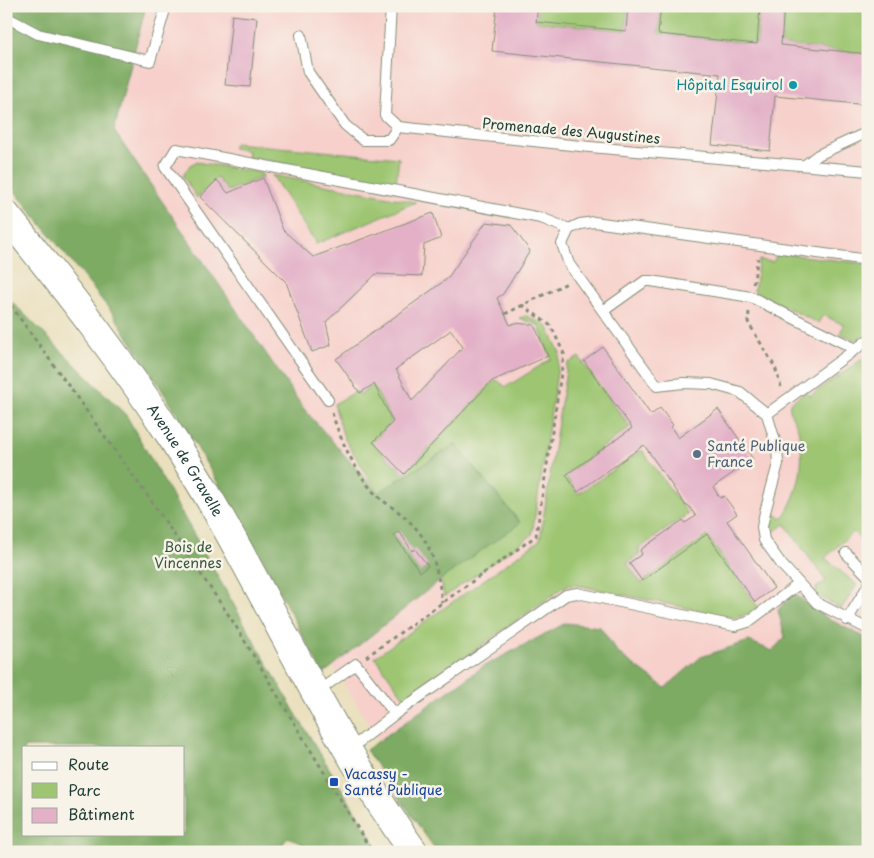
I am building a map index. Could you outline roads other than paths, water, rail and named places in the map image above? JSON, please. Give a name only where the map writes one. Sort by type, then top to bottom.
[{"type":"street","name":"Avenue de Gravelle","points":[[6,215],[84,311],[175,442],[347,752],[385,812],[414,852]]},
{"type":"lane","points":[[6,17],[38,34],[150,62],[166,6]]},
{"type":"lane","points":[[301,34],[308,72],[346,125],[363,140],[389,140],[398,128],[385,115],[391,6]]},
{"type":"lane","name":"Promenade des Augustines","points":[[398,128],[868,171]]},
{"type":"lane","points":[[805,165],[818,155],[868,132]]},
{"type":"lane","points":[[328,400],[165,166],[176,149],[540,218],[569,229],[594,222],[868,260]]},
{"type":"lane","points":[[569,229],[562,244],[569,264],[657,386],[683,383],[711,384],[740,392],[767,414],[777,448],[778,464],[763,519],[764,540],[799,584],[817,603],[868,630]]},
{"type":"lane","points":[[603,311],[645,281],[751,296],[856,349]]},
{"type":"lane","points":[[767,414],[868,340]]},
{"type":"lane","points":[[846,553],[868,576]]},
{"type":"lane","points":[[347,752],[394,714],[566,595],[577,594],[735,626],[748,622],[799,584]]},
{"type":"lane","points":[[847,620],[868,586]]},
{"type":"lane","points":[[314,693],[356,664],[394,714]]},
{"type":"place","name":"Hôpital Esquirol","points":[[793,85]]},
{"type":"place","name":"Santé Publique France","points":[[697,454]]},
{"type":"place","name":"Vacassy - Santé Publique","points":[[334,782]]},
{"type":"park label","name":"Bois de Vincennes","points":[[188,556]]}]
